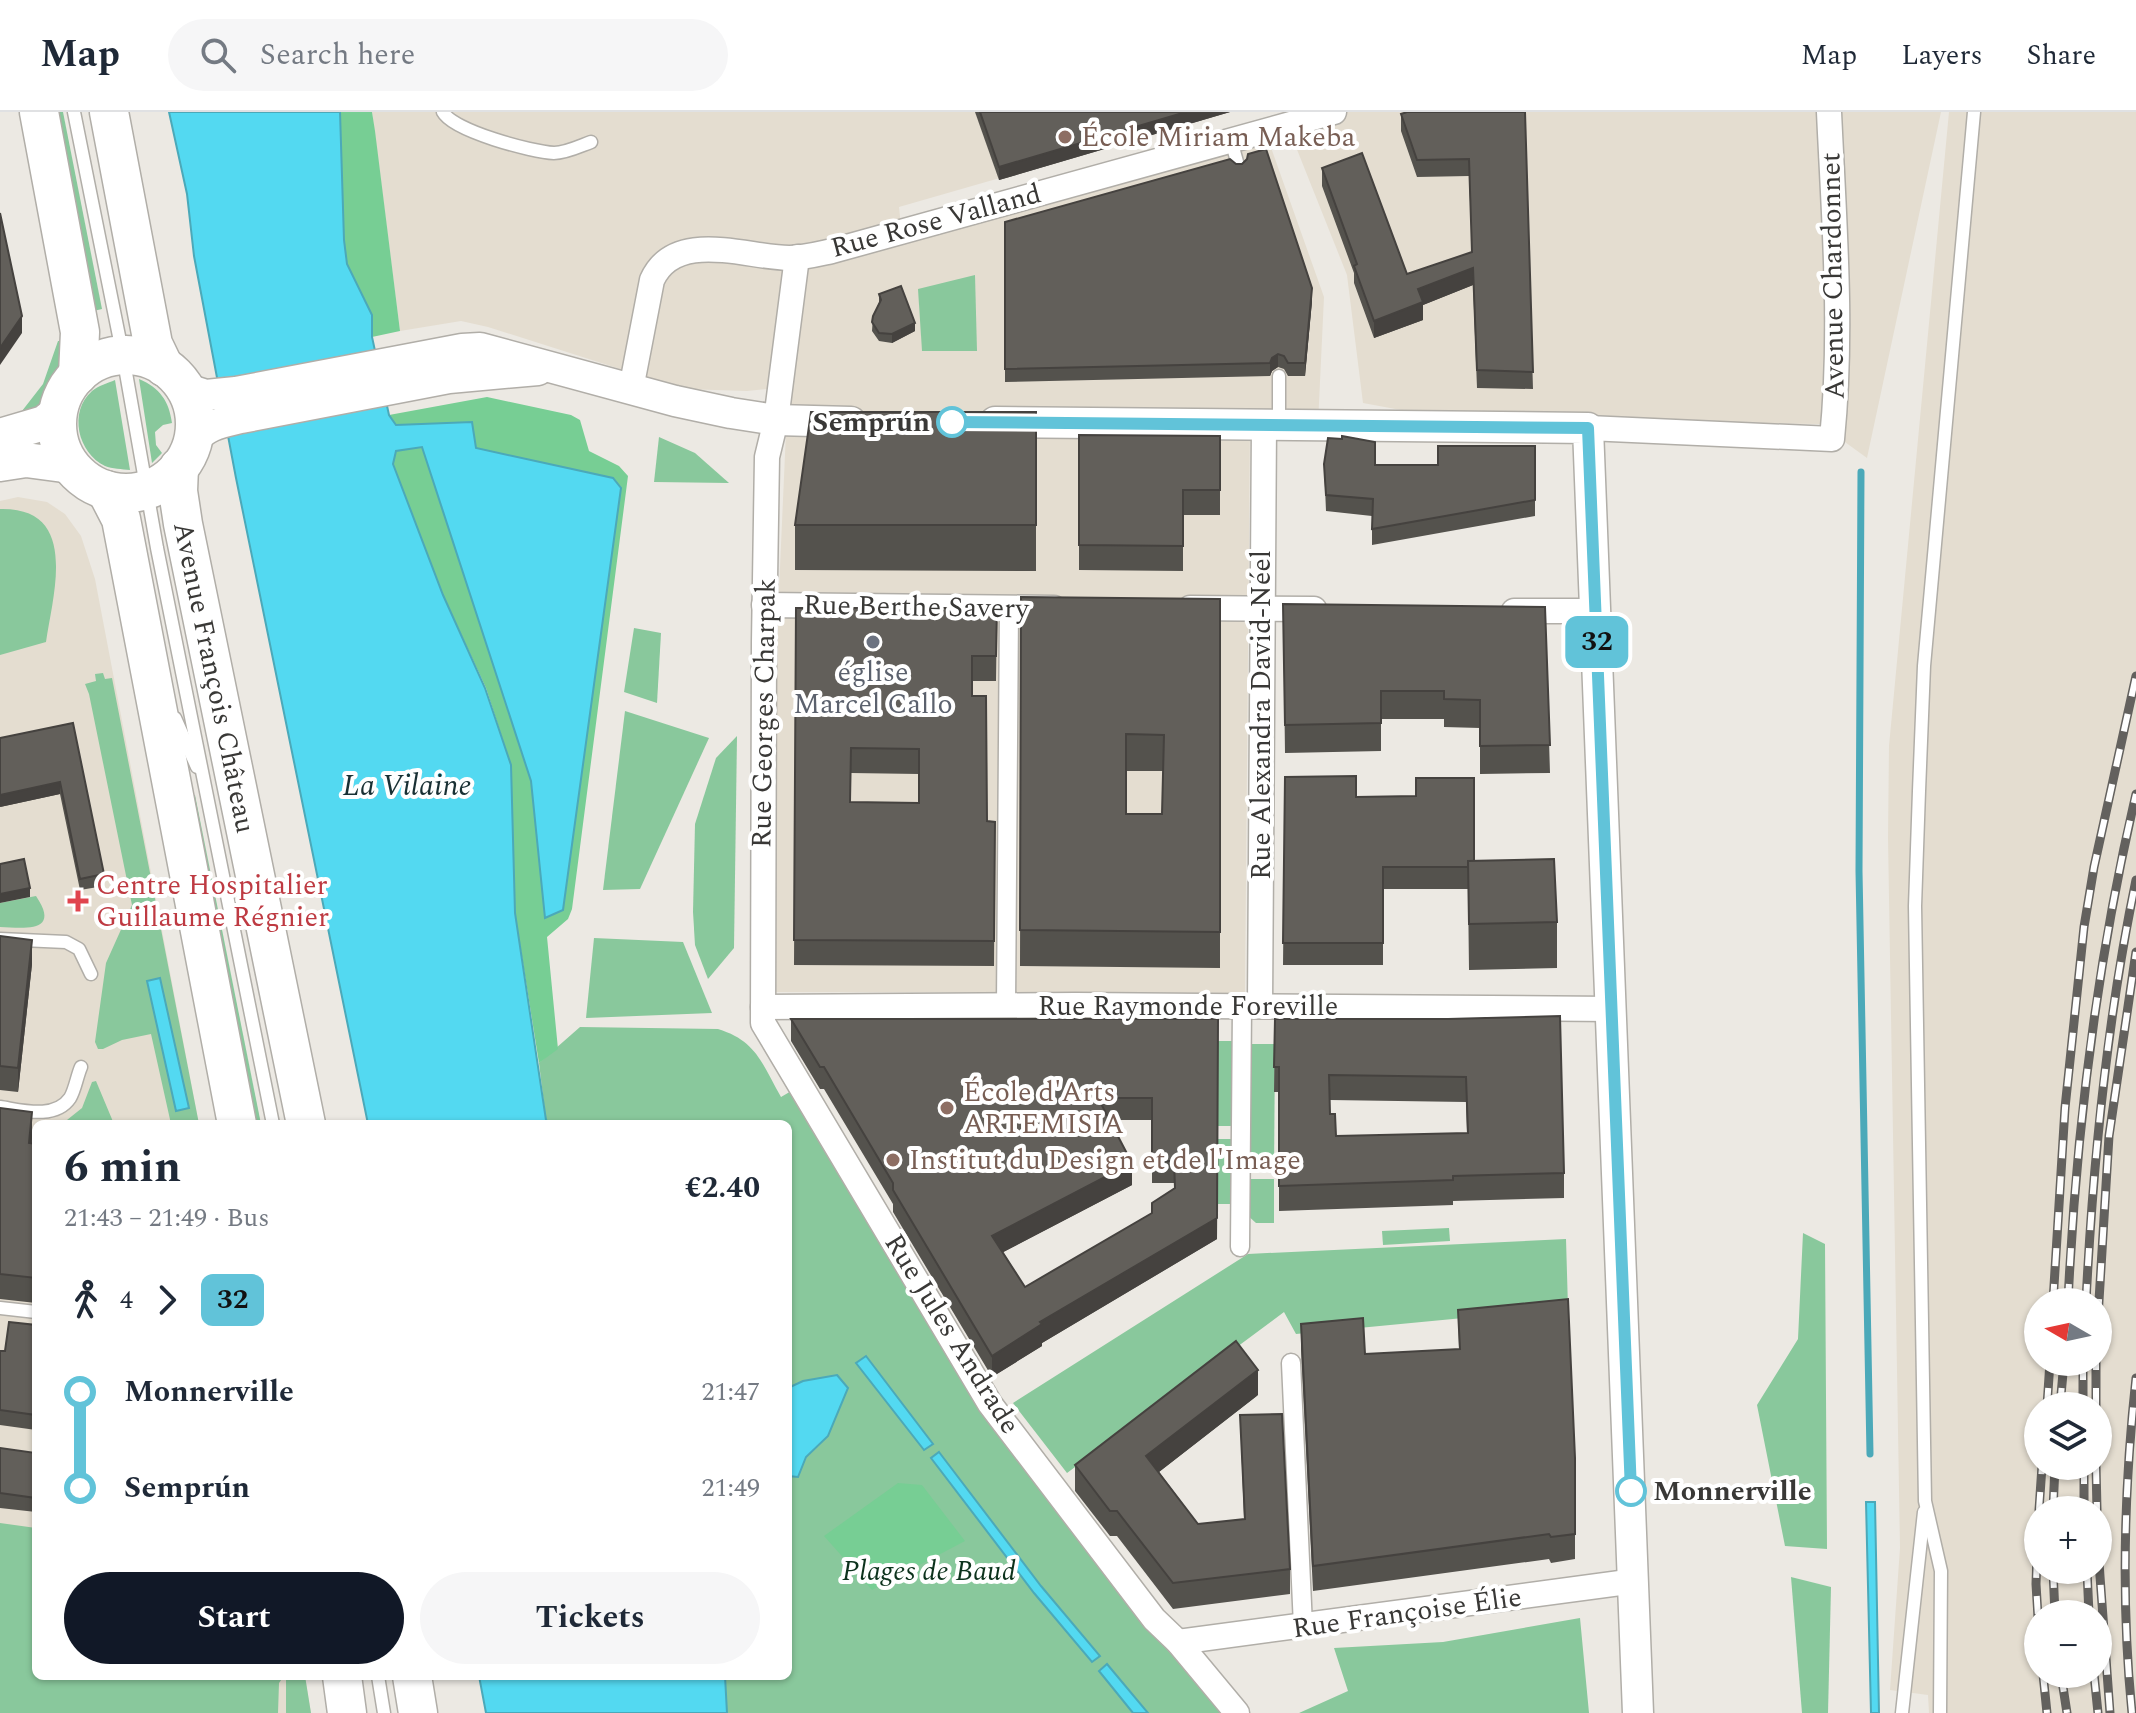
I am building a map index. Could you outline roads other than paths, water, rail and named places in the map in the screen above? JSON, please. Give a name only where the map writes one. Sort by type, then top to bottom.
[{"type":"main road","points":[[39,112],[80,332],[78,375]]},
{"type":"main road","points":[[109,112],[153,344],[185,383]]},
{"type":"main road","points":[[185,383],[140,357],[123,356],[99,361],[78,375],[66,392],[58,412],[59,440],[71,466],[87,481],[106,490],[127,493],[146,490],[165,480],[194,445]]},
{"type":"main road","name":"Avenue François Château","points":[[185,383],[194,420],[194,445],[178,491],[183,524],[305,1120]]},
{"type":"main road","points":[[0,436],[44,423],[58,412]]},
{"type":"main road","points":[[0,464],[26,460],[71,466]]},
{"type":"main road","points":[[106,490],[121,519],[236,1120]]},
{"type":"main road","points":[[343,1680],[347,1713]]},
{"type":"main road","points":[[413,1680],[418,1713]]},
{"type":"street","name":"Rue Rose Valland","points":[[631,389],[652,280],[657,268],[667,258],[687,250],[797,257],[832,251],[1231,140],[1269,120],[1334,112]]},
{"type":"street","name":"Avenue Chardonnet","points":[[1588,428],[1832,439],[1839,331],[1829,112]]},
{"type":"street","name":"Rue Georges Charpak","points":[[763,1007],[767,457],[776,420],[797,257]]},
{"type":"street","points":[[185,383],[236,392],[408,373],[463,376],[517,374],[553,368],[731,413],[776,420],[884,422]]},
{"type":"street","points":[[194,445],[408,373]]},
{"type":"street","points":[[960,422],[1588,428],[1638,1713]]},
{"type":"street","name":"Rue Alexandra David-Néel","points":[[1251,1006],[1261,608],[1271,424]]},
{"type":"street","name":"Rue Berthe Savery","points":[[764,605],[1070,608]]},
{"type":"street","points":[[1006,1006],[1009,608]]},
{"type":"street","points":[[1170,608],[1338,609]]},
{"type":"street","points":[[1491,610],[1596,611]]},
{"type":"street","points":[[1240,1247],[1251,1006]]},
{"type":"street","name":"Rue Raymonde Foreville","points":[[763,1007],[1612,1009]]},
{"type":"street","name":"Rue Jules Andrade","points":[[763,1007],[763,1023],[990,1404],[1154,1619],[1178,1642],[1237,1713]]},
{"type":"street","points":[[1291,1363],[1303,1626]]},
{"type":"street","name":"Rue Françoise Élie","points":[[1178,1642],[1635,1581]]},
{"type":"lane","points":[[74,112],[272,1120]]},
{"type":"lane","points":[[443,112],[447,120],[481,136],[555,153],[591,142]]},
{"type":"lane","points":[[1902,1713],[1925,1501],[1915,906],[1924,666],[1974,112]]},
{"type":"lane","points":[[1231,140],[1239,169]]},
{"type":"lane","points":[[1271,424],[1279,376]]},
{"type":"lane","points":[[146,652],[207,788]]},
{"type":"lane","points":[[240,871],[244,818]]},
{"type":"lane","points":[[236,935],[239,887]]},
{"type":"lane","points":[[0,939],[66,942],[79,949],[91,974]]},
{"type":"lane","points":[[0,1107],[42,1118],[69,1099],[81,1067]]},
{"type":"lane","points":[[0,1308],[32,1312]]},
{"type":"lane","points":[[1925,1501],[1941,1571],[1940,1713]]},
{"type":"lane","points":[[379,1680],[384,1713]]},
{"type":"water","name":"La Vilaine","points":[[169,112],[340,112],[347,264],[372,315],[372,337],[389,415],[396,425],[472,422],[476,448],[613,478],[621,488],[563,910],[545,918],[531,781],[422,447],[396,451],[393,464],[443,595],[485,688],[511,765],[515,913],[546,1120],[367,1120],[236,478],[194,256],[187,194]]},
{"type":"water","points":[[160,978],[189,1108],[176,1111],[147,981]]},
{"type":"water","points":[[866,1356],[933,1444],[924,1450],[856,1363]]},
{"type":"water","points":[[837,1375],[848,1388],[828,1436],[806,1457],[798,1477],[792,1476],[792,1386]]},
{"type":"water","points":[[939,1452],[1041,1586],[1100,1656],[1092,1662],[1034,1593],[931,1458]]},
{"type":"water","points":[[1866,1502],[1875,1502],[1879,1713],[1871,1713]]},
{"type":"water","points":[[1107,1664],[1148,1713],[1133,1713],[1099,1671]]},
{"type":"water","points":[[480,1680],[725,1680],[727,1713],[486,1713]]},
{"type":"waterway","points":[[1861,472],[1859,871],[1870,1454]]},
{"type":"railway","points":[[2054,1288],[2065,1108],[2084,927],[2136,676]]},
{"type":"railway","points":[[2069,1288],[2090,1046],[2110,920],[2136,794]]},
{"type":"railway","points":[[2087,1288],[2103,1090],[2117,985],[2136,880]]},
{"type":"railway","points":[[2100,1288],[2109,1136],[2136,952]]},
{"type":"railway","points":[[2048,1392],[2049,1376]]},
{"type":"railway","points":[[2061,1392],[2063,1376]]},
{"type":"railway","points":[[2083,1376],[2083,1392]]},
{"type":"railway","points":[[2096,1376],[2096,1392]]},
{"type":"railway","points":[[2132,1713],[2126,1629],[2125,1545],[2136,1378]]},
{"type":"railway","points":[[2040,1496],[2041,1480]]},
{"type":"railway","points":[[2054,1480],[2054,1496]]},
{"type":"railway","points":[[2084,1480],[2084,1496]]},
{"type":"railway","points":[[2096,1480],[2097,1496]]},
{"type":"railway","points":[[2036,1584],[2037,1600]]},
{"type":"railway","points":[[2054,1584],[2054,1600]]},
{"type":"railway","points":[[2088,1584],[2088,1600]]},
{"type":"railway","points":[[2101,1584],[2110,1713]]},
{"type":"railway","points":[[2044,1688],[2047,1713]]},
{"type":"railway","points":[[2063,1688],[2067,1713]]},
{"type":"railway","points":[[2095,1688],[2098,1713]]},
{"type":"place","name":"École Miriam Makeba","points":[[1065,137]]},
{"type":"place","name":"Semprún","points":[[952,422]]},
{"type":"place","name":"église Marcel Callo","points":[[873,642]]},
{"type":"place","name":"Centre Hospitalier Guillaume Régnier","points":[[78,901]]},
{"type":"place","name":"École d'Arts ARTEMISIA","points":[[947,1108]]},
{"type":"place","name":"Institut du Design et de l'Image","points":[[893,1160]]},
{"type":"place","name":"Monnerville","points":[[1631,1491]]},
{"type":"park label","name":"Plages de Baud","points":[[929,1571]]}]
